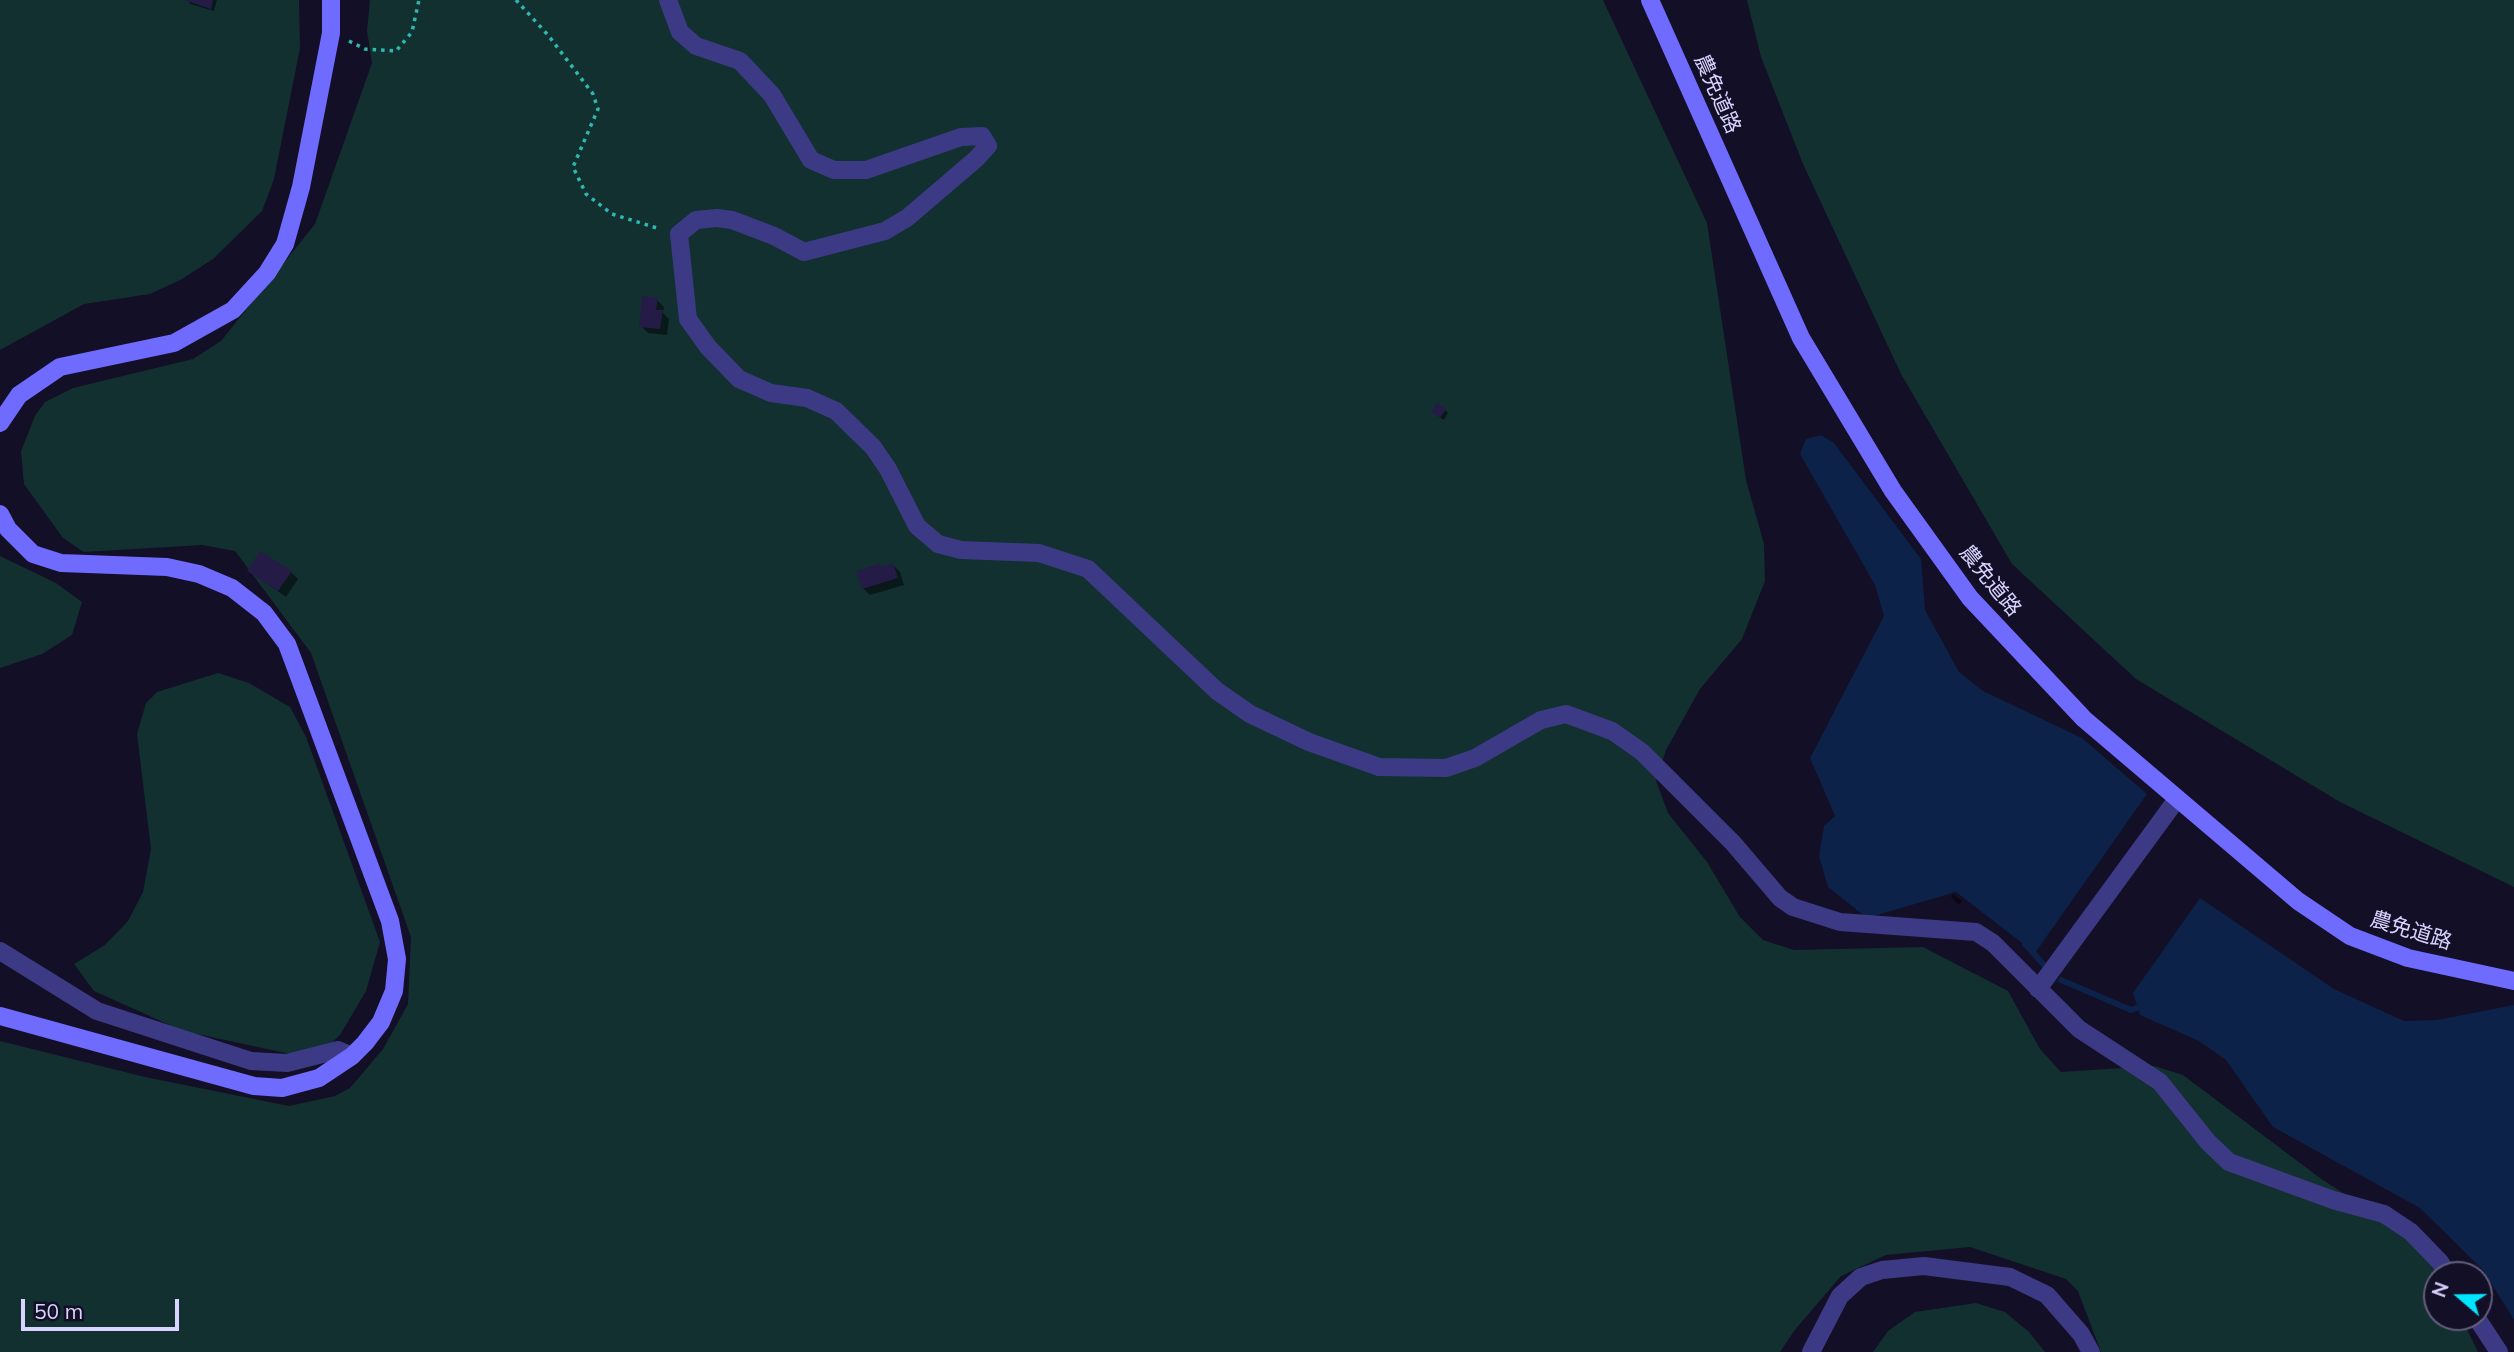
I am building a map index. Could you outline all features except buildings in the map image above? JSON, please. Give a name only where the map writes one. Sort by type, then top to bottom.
[{"type":"street","points":[[0,423],[19,395],[60,367],[174,343],[233,310],[267,273],[285,243],[302,187],[331,33],[331,0]]},
{"type":"street","points":[[668,0],[680,32],[696,46],[740,61],[772,95],[811,160],[834,170],[866,170],[961,137],[982,136],[988,146],[907,218],[885,231],[804,252],[774,236],[732,220],[696,220],[679,234],[688,319],[708,347],[739,379],[771,393],[807,398],[836,411],[873,447],[888,469],[917,526],[938,544],[961,550],[1039,553],[1088,569],[1217,691],[1251,714],[1298,736],[1379,767],[1446,768],[1475,758],[1541,720],[1566,714],[1612,731],[1642,752],[1732,843],[1780,898],[1793,907],[1840,922],[1976,932],[1993,943],[2079,1029],[2160,1082],[2208,1142],[2229,1162],[2333,1200],[2384,1214],[2411,1232],[2439,1261]]},
{"type":"street","name":"農免道路","points":[[1650,0],[1801,338],[1893,491],[1970,597],[2084,719],[2298,901],[2350,936],[2408,958],[2514,981]]},
{"type":"street","points":[[0,514],[8,528],[33,554],[61,563],[166,567],[199,574],[232,588],[264,613],[287,644],[390,921],[397,959],[394,991],[381,1022],[365,1043],[352,1056],[318,1078],[282,1088],[254,1086],[0,1016]]},
{"type":"street","points":[[2038,989],[2177,799]]},
{"type":"street","points":[[0,951],[97,1011],[251,1061],[287,1063],[338,1050],[352,1056]]},
{"type":"street","points":[[1811,1352],[1840,1296],[1861,1277],[1882,1270],[1924,1266],[2010,1277],[2048,1294],[2081,1334],[2091,1352]]},
{"type":"street","points":[[2486,1331],[2500,1352]]},
{"type":"path","points":[[331,33],[365,49],[396,51],[412,32],[419,0]]},
{"type":"path","points":[[516,0],[548,35],[593,94],[598,109],[573,167],[586,194],[612,214],[679,234]]},
{"type":"green space","points":[[0,0],[299,0],[300,48],[274,179],[262,211],[213,259],[182,279],[150,294],[84,304],[0,350]]},
{"type":"green space","points":[[370,0],[1603,0],[1707,223],[1746,480],[1764,544],[1765,581],[1742,639],[1700,689],[1666,750],[1656,781],[1668,813],[1707,862],[1740,917],[1763,940],[1794,950],[1923,947],[2008,991],[2040,1049],[2061,1072],[2154,1066],[2183,1075],[2320,1178],[2425,1246],[2433,1261],[2423,1261],[2423,1331],[2468,1331],[2478,1352],[2101,1352],[2078,1291],[2066,1279],[1970,1247],[1886,1255],[1841,1276],[1794,1331],[1780,1352],[0,1352],[0,1041],[145,1077],[289,1106],[335,1096],[350,1088],[383,1049],[408,1004],[411,937],[311,653],[235,551],[202,545],[84,552],[63,538],[24,484],[21,451],[35,416],[45,402],[73,388],[193,359],[221,341],[315,224],[372,63],[367,31]]},
{"type":"green space","points":[[1747,0],[2514,0],[2514,887],[2340,802],[2136,679],[2012,564],[1901,374],[1803,164],[1761,57]]},
{"type":"green space","points":[[0,556],[56,583],[82,602],[72,635],[42,654],[0,668]]},
{"type":"green space","points":[[218,673],[249,683],[290,707],[306,737],[380,942],[366,991],[340,1035],[327,1047],[295,1055],[183,1031],[94,991],[74,964],[105,945],[128,921],[143,892],[151,849],[137,734],[146,703],[157,692]]},
{"type":"green space","points":[[1976,1303],[2005,1312],[2029,1332],[2045,1352],[1873,1352],[1888,1331],[1915,1312]]},
{"type":"water","points":[[1821,435],[1834,443],[1921,559],[1925,610],[1959,672],[1983,691],[2082,738],[2147,794],[2035,953],[1956,892],[1867,918],[1828,887],[1819,856],[1824,826],[1835,816],[1810,758],[1884,616],[1875,585],[1800,454],[1806,439]]},
{"type":"water","points":[[2200,898],[2334,989],[2404,1021],[2437,1020],[2514,1005],[2514,1320],[2493,1286],[2493,1261],[2474,1261],[2420,1208],[2273,1127],[2226,1060],[2199,1041],[2140,1015],[2133,993]]},
{"type":"waterway","points":[[2025,944],[2044,965]]},
{"type":"waterway","points":[[2061,980],[2131,1010],[2143,1006]]}]
